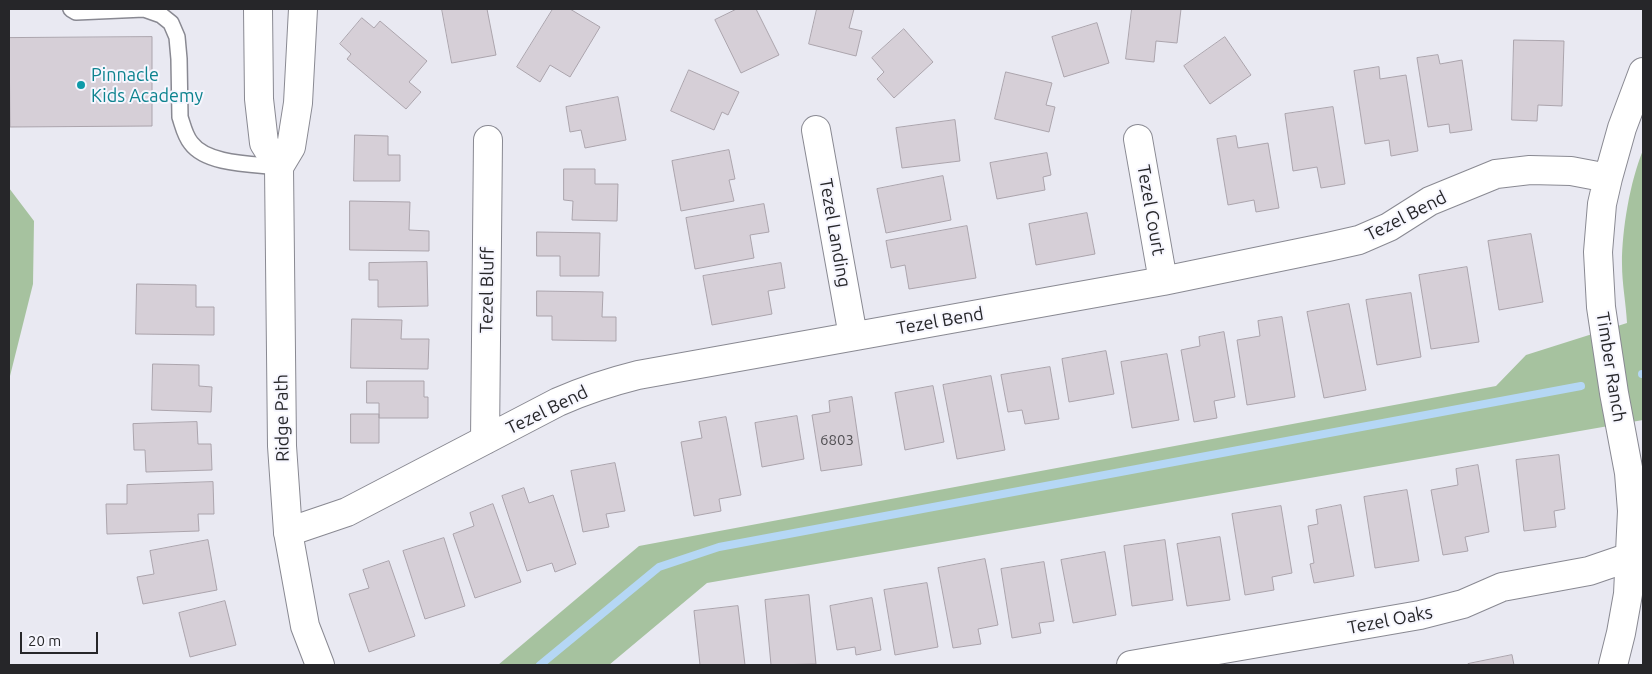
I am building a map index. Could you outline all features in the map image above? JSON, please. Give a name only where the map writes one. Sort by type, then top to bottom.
[{"type":"street","points":[[258,9],[259,99],[264,144],[280,167]]},
{"type":"street","name":"Ridge Path","points":[[302,9],[298,103],[291,147],[280,167],[282,446],[288,532],[305,626],[320,665]]},
{"type":"street","name":"Timber Ranch","points":[[1613,665],[1637,556],[1629,473],[1614,393],[1601,306],[1598,252],[1602,204],[1608,178],[1622,128],[1643,72]]},
{"type":"street","name":"Tezel Landing","points":[[816,130],[853,336]]},
{"type":"street","name":"Tezel Court","points":[[1138,139],[1163,281]]},
{"type":"street","name":"Tezel Bluff","points":[[485,440],[488,140]]},
{"type":"street","name":"Tezel Bend","points":[[288,532],[347,512],[558,402],[612,381],[1163,281],[1359,240],[1389,227],[1430,201],[1496,174],[1530,170],[1571,171],[1608,178]]},
{"type":"street","name":"Tezel Oaks","points":[[1131,665],[1420,615],[1463,604],[1502,588],[1589,571],[1637,556]]},
{"type":"lane","points":[[71,9],[76,12],[144,9],[161,15],[171,23],[177,37],[180,118],[191,143],[203,154],[218,159],[280,167]]},
{"type":"green space","points":[[1643,150],[1643,420],[707,583],[609,665],[498,665],[639,546],[1496,386],[1526,355],[1627,323],[1622,271],[1623,236],[1631,191]]},
{"type":"green space","points":[[9,188],[34,221],[33,284],[9,380]]},
{"type":"building","points":[[442,9],[487,9],[496,55],[452,63]]},
{"type":"building","points":[[553,9],[570,9],[600,27],[570,77],[550,65],[540,82],[517,67]]},
{"type":"building","points":[[737,9],[756,9],[779,55],[741,73],[715,20]]},
{"type":"building","points":[[817,9],[854,9],[849,28],[862,31],[856,56],[809,44]]},
{"type":"building","points":[[1132,9],[1181,9],[1177,43],[1156,41],[1154,62],[1126,59]]},
{"type":"building","points":[[362,18],[374,28],[380,21],[427,61],[409,82],[421,92],[406,109],[347,59],[351,54],[340,44]]},
{"type":"building","points":[[1097,23],[1109,63],[1064,77],[1052,37]]},
{"type":"building","points":[[904,29],[933,62],[894,98],[877,79],[884,72],[872,58]]},
{"type":"building","name":"Pinnacle Kids Academy","points":[[152,37],[152,126],[10,127],[9,38]]},
{"type":"building","points":[[1225,37],[1251,75],[1210,104],[1184,66]]},
{"type":"building","points":[[1514,40],[1564,41],[1562,106],[1538,105],[1537,121],[1512,120]]},
{"type":"building","points":[[1438,55],[1440,64],[1462,60],[1472,130],[1450,133],[1449,124],[1428,127],[1417,58]]},
{"type":"building","points":[[1379,67],[1380,79],[1406,75],[1418,151],[1391,156],[1389,140],[1365,144],[1354,71]]},
{"type":"building","points":[[689,70],[739,92],[728,115],[722,112],[714,130],[671,111]]},
{"type":"building","points":[[1006,72],[1052,83],[1046,105],[1055,107],[1049,132],[995,119]]},
{"type":"building","points":[[618,97],[626,140],[585,148],[581,130],[570,132],[566,107]]},
{"type":"building","points":[[1333,107],[1345,184],[1321,188],[1317,167],[1293,171],[1285,114]]},
{"type":"building","points":[[955,120],[960,161],[902,168],[896,128]]},
{"type":"building","points":[[355,135],[388,136],[388,155],[400,155],[400,181],[354,181]]},
{"type":"building","points":[[1236,136],[1238,148],[1268,143],[1279,208],[1256,212],[1254,200],[1228,205],[1217,139]]},
{"type":"building","points":[[729,150],[735,179],[729,180],[734,201],[681,211],[672,161]]},
{"type":"building","points":[[1047,153],[1051,175],[1043,177],[1045,190],[997,199],[990,163]]},
{"type":"building","points":[[564,169],[595,169],[595,184],[618,184],[617,221],[572,220],[573,201],[564,200]]},
{"type":"building","points":[[943,176],[951,220],[886,233],[877,189]]},
{"type":"building","points":[[350,201],[410,202],[409,230],[429,231],[429,251],[350,250]]},
{"type":"building","points":[[764,204],[769,232],[750,235],[754,258],[695,269],[686,218]]},
{"type":"building","points":[[1087,213],[1095,254],[1036,265],[1029,224]]},
{"type":"building","points":[[967,226],[976,278],[909,289],[905,265],[891,268],[886,241]]},
{"type":"building","points":[[537,232],[600,233],[599,276],[560,276],[560,256],[537,256]]},
{"type":"building","points":[[1531,234],[1543,302],[1499,310],[1488,241]]},
{"type":"building","points":[[427,262],[428,306],[378,307],[378,280],[369,280],[369,263]]},
{"type":"building","points":[[781,263],[785,288],[768,291],[772,314],[712,325],[703,276]]},
{"type":"building","points":[[1467,267],[1479,342],[1431,349],[1419,275]]},
{"type":"building","points":[[137,284],[196,285],[196,307],[214,307],[214,335],[136,334]]},
{"type":"building","points":[[537,291],[603,292],[602,317],[616,317],[616,341],[552,340],[552,316],[537,316]]},
{"type":"building","points":[[1411,293],[1421,357],[1377,365],[1366,300]]},
{"type":"building","points":[[1349,304],[1366,390],[1324,398],[1307,312]]},
{"type":"building","points":[[1282,317],[1295,397],[1247,405],[1237,340],[1260,336],[1258,321]]},
{"type":"building","points":[[352,319],[402,320],[401,339],[429,339],[428,369],[351,368]]},
{"type":"building","points":[[1224,332],[1235,397],[1214,401],[1217,418],[1194,422],[1181,350],[1200,346],[1199,337]]},
{"type":"building","points":[[1106,351],[1114,394],[1069,402],[1062,359]]},
{"type":"building","points":[[1167,354],[1179,420],[1132,428],[1121,362]]},
{"type":"building","points":[[153,364],[199,365],[199,386],[212,387],[211,412],[152,410]]},
{"type":"building","points":[[1050,367],[1059,419],[1025,424],[1022,410],[1008,412],[1001,375]]},
{"type":"building","points":[[991,376],[1005,450],[957,459],[943,385]]},
{"type":"building","points":[[367,381],[424,381],[424,397],[428,397],[428,418],[379,418],[379,403],[367,403]]},
{"type":"building","points":[[933,386],[944,442],[905,450],[895,393]]},
{"type":"building","points":[[852,397],[862,465],[821,471],[812,415],[830,412],[829,401]]},
{"type":"building","points":[[351,414],[379,414],[379,443],[351,443]]},
{"type":"building","points":[[797,416],[804,459],[762,467],[755,423]]},
{"type":"building","points":[[726,417],[741,495],[719,499],[721,511],[694,516],[681,442],[702,438],[699,422]]},
{"type":"building","points":[[197,422],[198,444],[211,444],[212,470],[146,472],[145,450],[134,450],[133,424]]},
{"type":"building","points":[[1559,455],[1565,509],[1554,511],[1556,527],[1524,531],[1516,460]]},
{"type":"building","points":[[615,463],[625,511],[606,514],[609,527],[583,532],[571,471]]},
{"type":"building","points":[[1478,465],[1489,532],[1465,537],[1468,551],[1443,555],[1431,490],[1458,485],[1456,469]]},
{"type":"building","points":[[213,482],[214,514],[198,514],[199,531],[107,534],[106,504],[127,504],[127,485]]},
{"type":"building","points":[[524,488],[529,503],[553,495],[576,564],[555,572],[552,563],[527,571],[502,496]]},
{"type":"building","points":[[1407,490],[1419,561],[1375,568],[1364,497]]},
{"type":"building","points":[[493,504],[521,582],[475,598],[453,534],[474,526],[470,513]]},
{"type":"building","points":[[1341,505],[1354,576],[1314,583],[1310,564],[1314,563],[1308,526],[1318,524],[1316,510]]},
{"type":"building","points":[[1281,506],[1292,573],[1272,577],[1274,590],[1245,595],[1232,514]]},
{"type":"building","points":[[1220,537],[1230,600],[1187,606],[1177,544]]},
{"type":"building","points":[[444,538],[465,606],[425,619],[403,551]]},
{"type":"building","points":[[208,540],[217,590],[143,604],[137,577],[154,574],[150,551]]},
{"type":"building","points":[[1165,540],[1173,600],[1132,606],[1124,546]]},
{"type":"building","points":[[1105,552],[1116,615],[1073,623],[1061,560]]},
{"type":"building","points":[[985,559],[998,625],[978,629],[981,644],[953,648],[938,568]]},
{"type":"building","points":[[389,561],[415,636],[369,652],[349,594],[369,588],[363,570]]},
{"type":"building","points":[[1044,562],[1054,621],[1039,623],[1041,633],[1012,638],[1001,569]]},
{"type":"building","points":[[927,583],[938,647],[895,655],[884,590]]},
{"type":"building","points":[[809,595],[816,664],[771,665],[765,600]]},
{"type":"building","points":[[872,598],[881,650],[856,655],[855,647],[837,650],[830,606]]},
{"type":"building","points":[[225,601],[236,645],[190,657],[179,613]]},
{"type":"building","points":[[738,606],[745,665],[700,665],[694,611]]},
{"type":"building","points":[[1512,655],[1514,665],[1468,665],[1468,664]]},
{"type":"waterway","points":[[540,665],[659,567],[719,547],[1581,386]]},
{"type":"place","name":"Pinnacle Kids Academy","points":[[81,85]]}]
